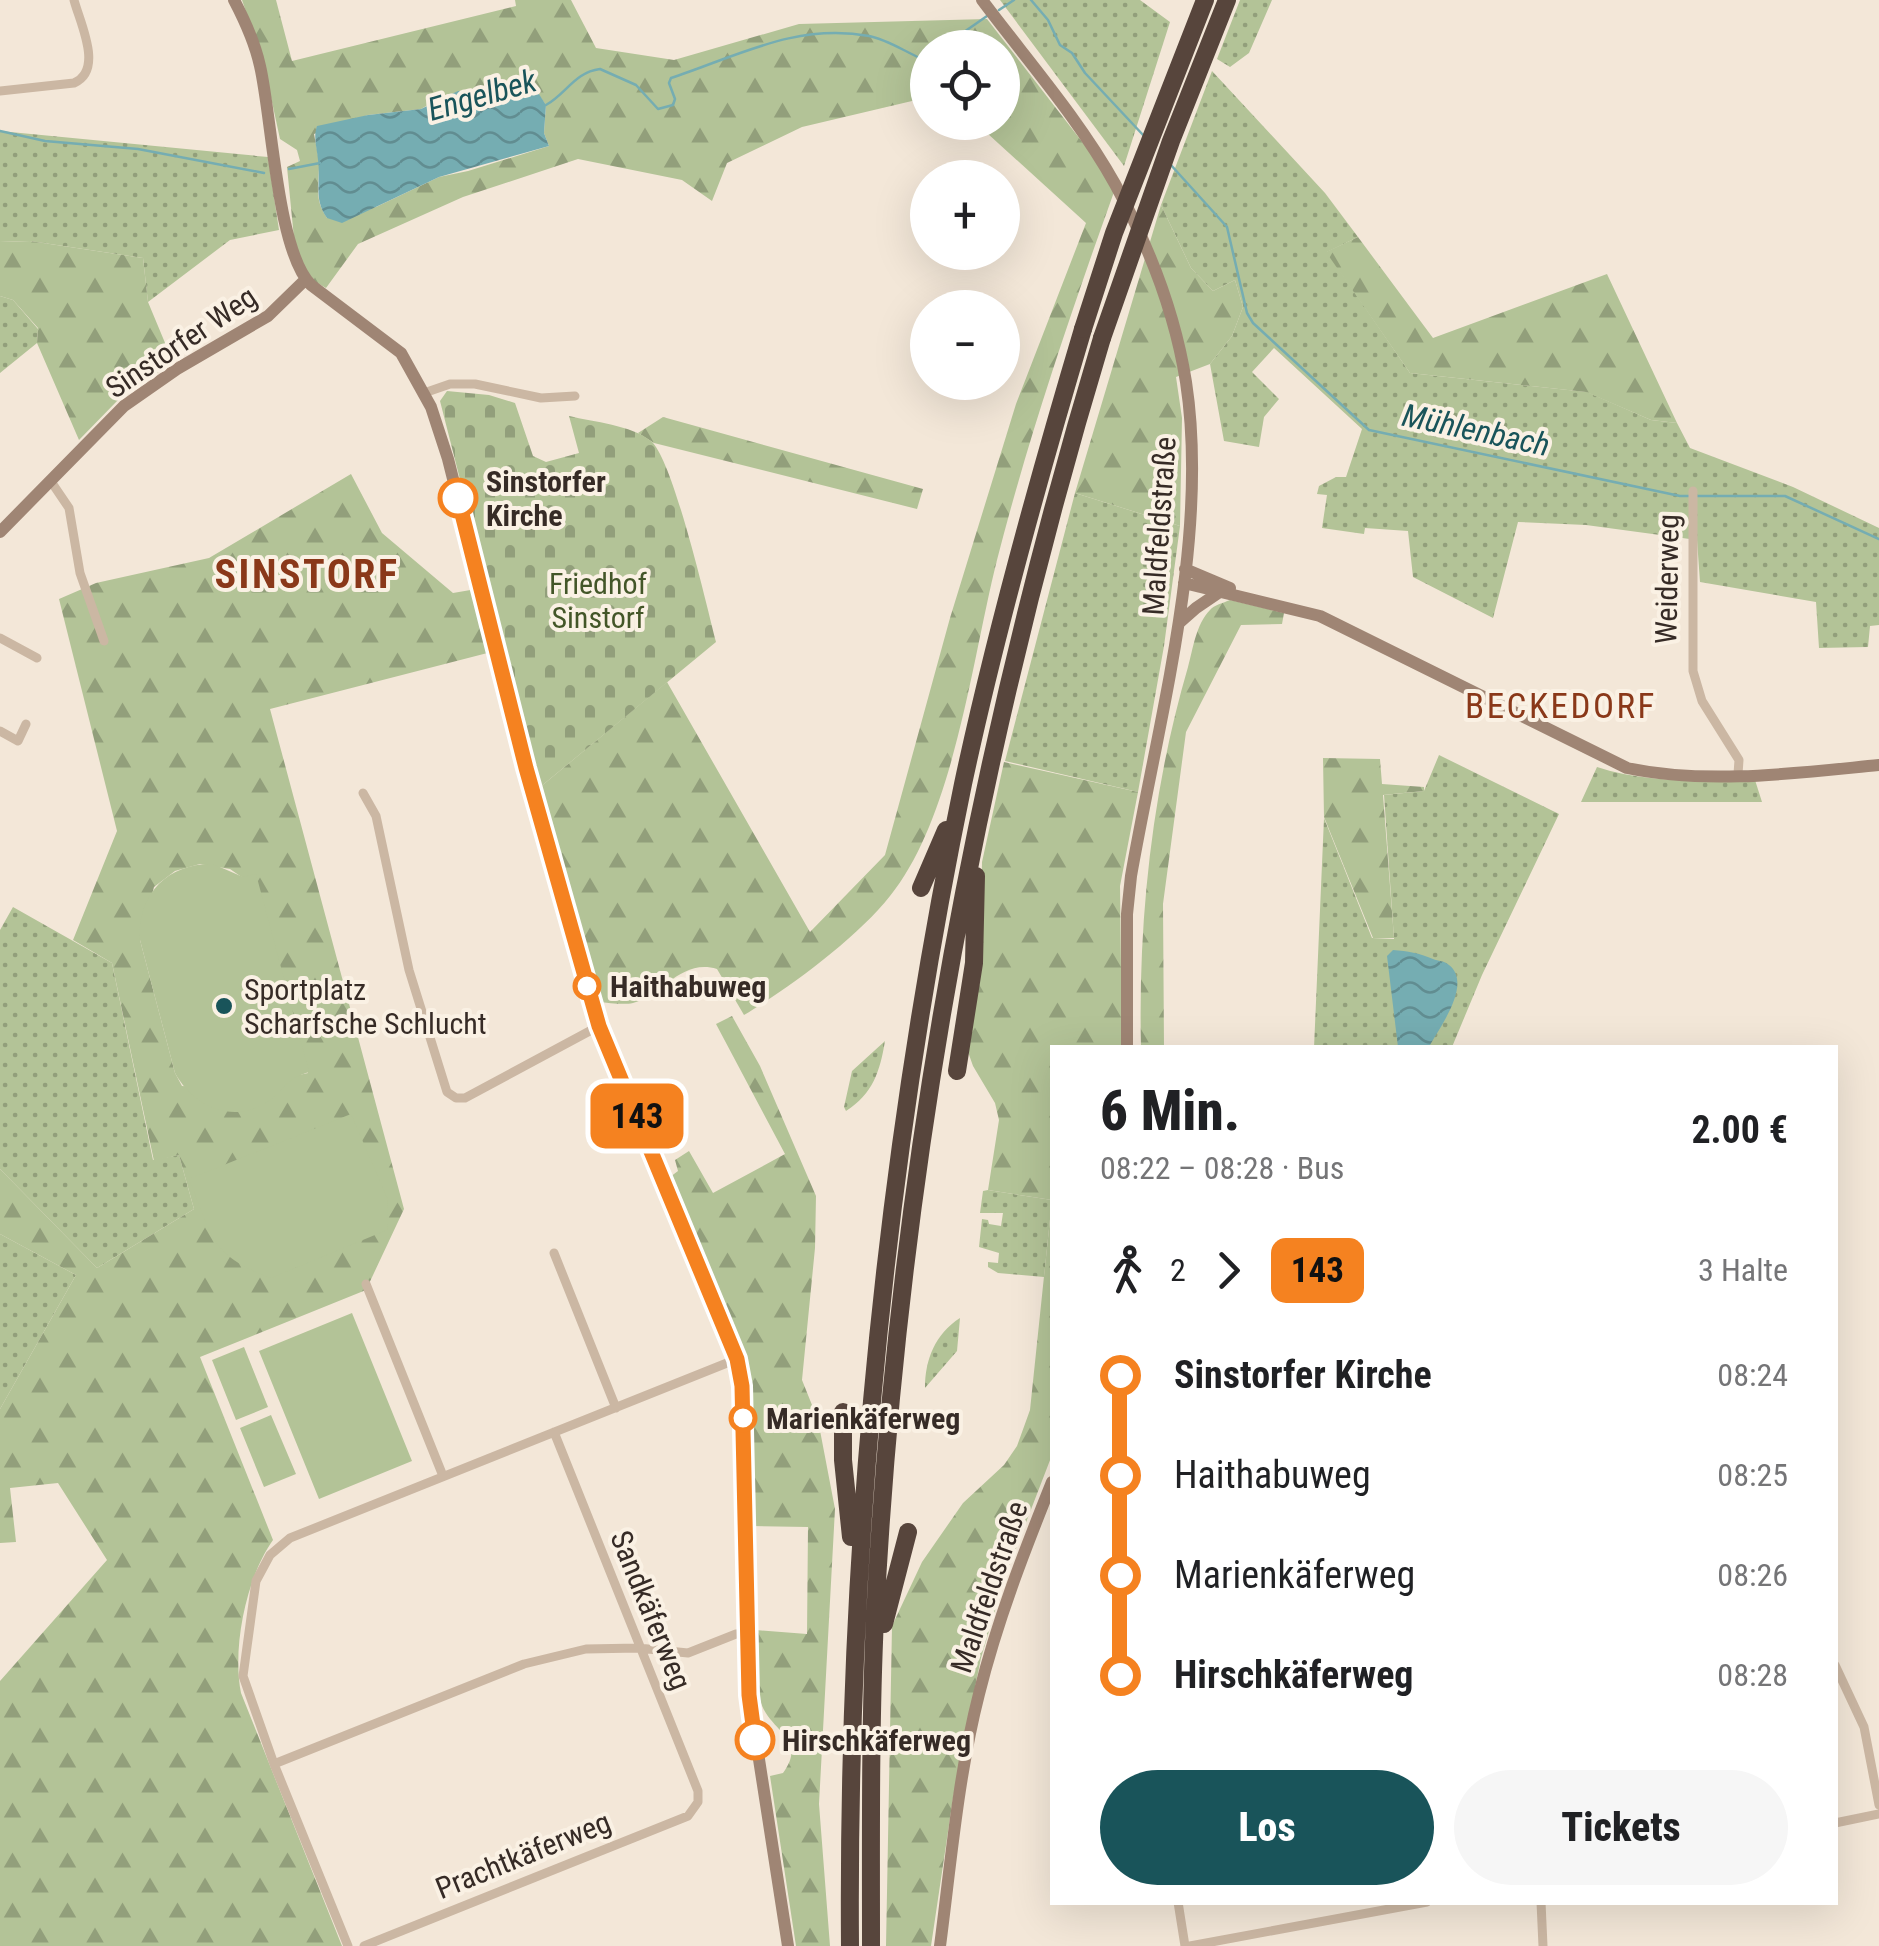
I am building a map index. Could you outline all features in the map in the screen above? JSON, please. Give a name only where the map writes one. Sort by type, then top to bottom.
[{"type":"highway","points":[[850,1946],[856,1597],[876,1347],[915,1047],[964,783],[1019,549],[1114,233],[1205,0]]},
{"type":"highway","points":[[871,1946],[873,1668],[885,1477],[905,1267],[932,1066],[977,816],[1043,540],[1102,338],[1159,174],[1228,0]]},
{"type":"highway","points":[[921,888],[964,783]]},
{"type":"highway","points":[[957,1072],[974,962],[977,816]]},
{"type":"highway","points":[[843,1412],[843,1460],[856,1597]]},
{"type":"highway","points":[[873,1668],[908,1532]]},
{"type":"street","points":[[0,90],[84,78],[90,60],[74,0]]},
{"type":"street","points":[[234,0],[260,66],[286,221],[305,280],[392,344],[405,358],[424,392],[448,459],[526,768],[599,1026],[737,1359],[742,1386],[751,1713],[788,1946]]},
{"type":"street","name":"Maldfeldstraße","points":[[986,5],[1113,180],[1140,232],[1180,350],[1190,420],[1192,494],[1178,625],[1127,914],[1127,1045]]},
{"type":"street","name":"Sinstorfer Weg","points":[[0,532],[124,406],[177,369],[268,316],[305,280]]},
{"type":"street","points":[[424,392],[450,384],[475,384],[541,398],[574,396]]},
{"type":"street","points":[[50,480],[69,508],[80,573],[104,641]]},
{"type":"street","name":"Weiderweg","points":[[1692,491],[1691,661],[1702,701],[1739,760],[1738,774]]},
{"type":"street","points":[[1184,576],[1220,591],[1246,596]]},
{"type":"street","points":[[1184,576],[1348,628],[1627,768],[1675,775],[1800,773],[1879,764]]},
{"type":"street","points":[[1178,625],[1220,591]]},
{"type":"street","points":[[0,638],[37,658]]},
{"type":"street","points":[[0,731],[18,741],[26,724]]},
{"type":"street","points":[[363,793],[376,816],[412,982],[447,1092],[456,1098],[469,1096],[599,1026]]},
{"type":"street","points":[[554,1253],[616,1408]]},
{"type":"street","points":[[366,1284],[443,1476]]},
{"type":"street","points":[[348,1946],[242,1676],[256,1582],[270,1555],[290,1538],[737,1359]]},
{"type":"street","name":"Sandkäferweg","points":[[554,1432],[698,1792],[696,1806]]},
{"type":"street","name":"Maldfeldstraße","points":[[940,1946],[958,1801],[978,1697],[1021,1559],[1050,1487]]},
{"type":"street","points":[[274,1764],[524,1664],[586,1649],[638,1648],[688,1653],[748,1633]]},
{"type":"street","points":[[1838,1671],[1864,1727],[1879,1805]]},
{"type":"street","name":"Prachtkäferweg","points":[[364,1946],[685,1817],[696,1806]]},
{"type":"street","points":[[1838,1822],[1879,1814]]},
{"type":"street","points":[[1179,1905],[1187,1946],[1411,1905]]},
{"type":"street","points":[[1541,1905],[1543,1946]]},
{"type":"green space","points":[[242,0],[276,0],[292,61],[516,6],[515,0],[571,0],[596,48],[674,60],[799,24],[987,19],[996,30],[910,30],[910,101],[802,127],[727,163],[712,201],[682,180],[578,159],[463,197],[358,244],[326,288],[307,277],[294,238],[287,167],[300,161],[297,150],[280,139],[264,65]],"holes":[[[536,91],[546,105],[544,133],[549,146],[439,177],[376,207],[327,218],[323,212],[314,134],[368,115],[421,109],[447,94]]]},
{"type":"green space","points":[[1000,0],[1140,0],[1170,22],[1124,166]]},
{"type":"green space","points":[[1240,0],[1272,0],[1249,53],[1230,67],[1217,59]]},
{"type":"green space","points":[[1020,62],[1097,161],[1114,192],[1023,467],[945,781],[912,863],[890,896],[860,929],[822,961],[744,1015],[717,969],[705,967],[683,973],[633,1003],[599,1002],[539,788],[667,682],[810,932],[885,855],[950,618],[1016,404],[1086,223],[995,140],[1020,140]]},
{"type":"green space","points":[[1212,71],[1325,193],[1358,237],[1327,252],[1410,373],[1587,392],[1651,420],[1677,423],[1690,448],[1793,487],[1879,528],[1879,625],[1870,626],[1868,647],[1819,648],[1816,602],[1700,582],[1697,540],[1586,525],[1518,522],[1493,618],[1413,577],[1408,531],[1365,528],[1364,534],[1322,528],[1327,495],[1317,494],[1319,486],[1336,477],[1346,477],[1362,429],[1274,348],[1252,372],[1279,399],[1264,417],[1259,447],[1224,441],[1210,364],[1232,336],[1243,307],[1235,280],[1213,291],[1191,268],[1161,205]]},
{"type":"green space","points":[[0,131],[268,157],[279,230],[230,240],[148,302],[143,258],[30,241],[0,242]]},
{"type":"green space","points":[[1161,205],[1191,268],[1213,291],[1235,280],[1243,307],[1232,336],[1210,364],[1176,377],[1182,418],[1180,526],[1075,493]]},
{"type":"green space","points":[[1358,237],[1433,338],[1607,274],[1677,423],[1651,420],[1586,392],[1410,373],[1326,252]]},
{"type":"green space","points":[[30,241],[143,258],[148,302],[173,362],[118,400],[79,440],[37,343],[38,328],[13,300],[0,296],[0,242]]},
{"type":"green space","points":[[0,296],[13,300],[38,329],[37,343],[0,373]]},
{"type":"green space","name":"Friedhof Sinstorf","points":[[447,391],[489,395],[515,403],[533,456],[546,462],[579,453],[569,416],[623,428],[651,441],[660,453],[679,503],[716,642],[539,788],[440,401]]},
{"type":"green space","points":[[663,417],[923,489],[917,509],[654,443],[638,433]]},
{"type":"green space","points":[[351,474],[382,533],[453,593],[488,587],[503,649],[270,709],[404,1209],[366,1290],[200,1357],[273,1540],[255,1574],[243,1614],[238,1655],[241,1693],[342,1946],[0,1946],[0,1681],[107,1560],[58,1483],[10,1488],[16,1542],[0,1543],[0,1409],[76,1275],[0,1234],[0,1169],[97,1268],[194,1209],[179,1155],[154,1161],[112,963],[73,940],[117,831],[59,599],[96,583],[209,558]],"holes":[[[200,864],[230,869],[243,878],[308,1073],[290,1077],[277,1093],[182,1086],[175,1073],[140,940],[154,887],[175,871]]]},
{"type":"green space","points":[[1075,493],[1180,526],[1138,792],[1005,761]]},
{"type":"green space","points":[[1230,600],[1284,613],[1282,624],[1241,625],[1186,732],[1163,904],[1164,1045],[1141,1045],[1145,904],[1157,808],[1198,629],[1212,608]]},
{"type":"green space","points":[[1439,755],[1559,814],[1453,1045],[1314,1045],[1324,818],[1372,938],[1394,939],[1384,795],[1424,791]]},
{"type":"green space","points":[[1323,758],[1380,759],[1382,784],[1424,787],[1424,791],[1383,795],[1394,938],[1373,938],[1324,817]]},
{"type":"green space","points":[[1004,762],[1138,792],[1120,886],[1122,1045],[1050,1045],[1050,1200],[988,1190],[999,1120],[995,1103],[967,1049],[980,966],[982,862]]},
{"type":"green space","points":[[1597,767],[1656,779],[1755,780],[1762,802],[1581,802]]},
{"type":"green space","name":"Sportplatz Scharfsche Schlucht","points":[[213,864],[243,877],[256,874],[309,1072],[294,1078],[264,1104],[238,1112],[201,1102],[175,1073],[140,940],[144,909],[158,885],[182,869]]},
{"type":"green space","points":[[13,907],[112,963],[153,1160],[179,1155],[194,1209],[97,1268],[0,1169],[0,930]]},
{"type":"green space","points":[[732,1016],[760,1066],[816,1196],[802,1380],[818,1420],[835,1509],[819,1804],[830,1946],[796,1946],[770,1776],[783,1773],[791,1752],[785,1736],[761,1703],[757,1676],[756,1630],[807,1634],[808,1527],[751,1526],[749,1378],[741,1346],[670,1177],[678,1171],[675,1160],[689,1151],[713,1193],[785,1154],[716,1024]]},
{"type":"green space","points":[[885,1041],[874,1081],[846,1111],[852,1071]]},
{"type":"green space","points":[[351,1114],[388,1200],[387,1230],[271,1278],[224,1252],[209,1229],[189,1179]]},
{"type":"green space","points":[[983,1191],[1050,1200],[1044,1277],[998,1273],[988,1267],[988,1262],[998,1263],[999,1253],[979,1247],[982,1219],[1001,1226],[1003,1213],[980,1213]]},
{"type":"green space","points":[[1050,1219],[1050,1460],[1005,1577],[981,1658],[953,1798],[931,1946],[886,1946],[892,1626],[922,1562],[963,1503],[1004,1465],[1017,1446],[1030,1410]]},
{"type":"green space","points":[[0,1234],[76,1275],[0,1409]]},
{"type":"green space","points":[[352,1313],[412,1461],[319,1499],[259,1351]]},
{"type":"green space","points":[[960,1318],[957,1351],[925,1388],[933,1348]]},
{"type":"green space","points":[[244,1347],[268,1407],[236,1420],[212,1360]]},
{"type":"green space","points":[[271,1415],[296,1474],[264,1487],[240,1428]]},
{"type":"water","points":[[458,91],[537,91],[546,105],[544,133],[549,146],[439,177],[342,223],[327,218],[319,197],[317,126],[421,109]]},
{"type":"water","points":[[1393,950],[1413,953],[1443,962],[1455,973],[1452,1006],[1430,1045],[1398,1045],[1387,956]]},
{"type":"waterway","name":"Engelbek","points":[[999,10],[1014,0]]},
{"type":"waterway","name":"Mühlenbach","points":[[1031,0],[1048,20],[1060,45],[1072,53],[1085,73],[1144,136]]},
{"type":"waterway","name":"Engelbek","points":[[967,30],[987,16]]},
{"type":"waterway","name":"Engelbek","points":[[546,105],[584,74],[600,69],[636,85],[658,109],[673,105],[671,78],[767,44],[816,34],[869,36],[910,53]]},
{"type":"waterway","name":"Engelbek","points":[[0,131],[45,141],[138,149],[264,173]]},
{"type":"waterway","name":"Engelbek","points":[[289,169],[320,163]]},
{"type":"waterway","name":"Mühlenbach","points":[[1170,164],[1227,227],[1247,313],[1253,323],[1369,430],[1680,496],[1785,496],[1879,539]]},
{"type":"bus line","name":"143","points":[[458,498],[526,768],[599,1026],[737,1359],[742,1386],[749,1695],[755,1740]]},
{"type":"place","name":"Sinstorfer Kirche","points":[[458,498]]},
{"type":"place","name":"Haithabuweg","points":[[587,986]]},
{"type":"place","name":"Sportplatz Scharfsche Schlucht","points":[[224,1006]]},
{"type":"place","name":"Marienkäferweg","points":[[743,1418]]},
{"type":"place","name":"Hirschkäferweg","points":[[755,1740]]},
{"type":"district","name":"SINSTORF","points":[[307,574]]},
{"type":"district","name":"BECKEDORF","points":[[1561,706]]}]
